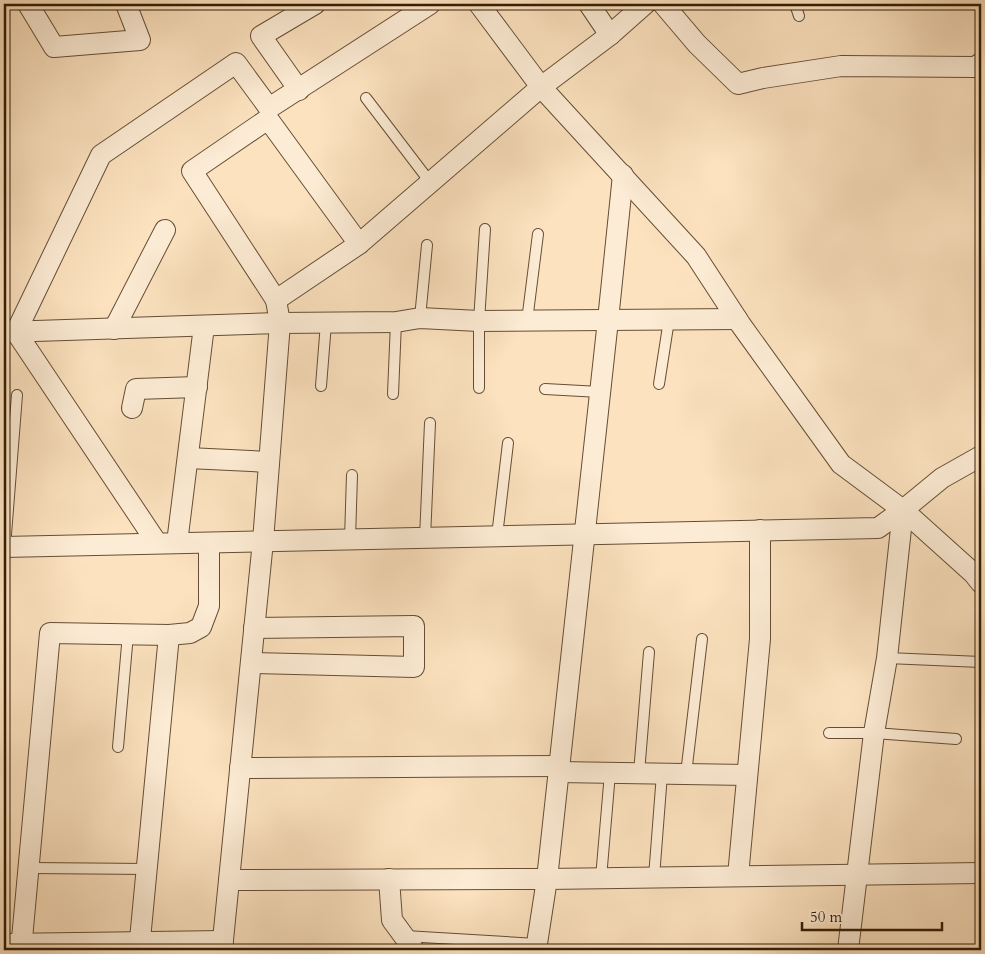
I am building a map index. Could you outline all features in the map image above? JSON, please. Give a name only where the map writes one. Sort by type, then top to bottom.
[{"type":"street","points":[[28,4],[54,47],[140,40],[126,4]]},
{"type":"street","points":[[299,90],[261,36],[315,4]]},
{"type":"street","points":[[10,332],[101,155],[236,63],[269,108],[430,4]]},
{"type":"street","points":[[479,4],[541,87],[696,256],[737,319],[841,464],[903,510],[973,573],[981,584]]},
{"type":"street","points":[[589,4],[610,35]]},
{"type":"street","points":[[276,300],[359,244],[541,87],[610,35],[645,4]]},
{"type":"street","points":[[662,4],[697,44],[738,84],[763,78],[841,66],[974,67],[981,63]]},
{"type":"street","points":[[209,543],[209,606],[201,627],[190,633],[169,635],[50,633],[29,868],[15,946],[222,946],[263,541],[280,323],[276,300],[192,171],[268,119],[359,244]]},
{"type":"street","points":[[536,947],[546,879],[608,320],[622,175]]},
{"type":"street","points":[[114,329],[165,230]]},
{"type":"street","points":[[10,332],[280,323],[396,322],[420,318],[479,321],[737,319]]},
{"type":"street","points":[[177,543],[204,326]]},
{"type":"street","points":[[10,332],[157,543]]},
{"type":"street","points":[[132,408],[136,390],[197,388]]},
{"type":"street","points":[[4,547],[878,528],[942,478],[981,456]]},
{"type":"street","points":[[188,458],[269,462]]},
{"type":"street","points":[[848,950],[903,510]]},
{"type":"street","points":[[738,876],[760,639],[760,530]]},
{"type":"street","points":[[251,663],[414,666],[414,626],[254,628]]},
{"type":"street","points":[[140,946],[169,635]]},
{"type":"street","points":[[240,768],[558,769],[610,773],[747,775]]},
{"type":"street","points":[[229,880],[546,879],[981,873]]},
{"type":"street","points":[[388,879],[392,920],[409,943]]},
{"type":"lane","points":[[796,4],[799,16]]},
{"type":"lane","points":[[366,98],[430,182]]},
{"type":"lane","points":[[479,388],[479,321],[486,229]]},
{"type":"lane","points":[[527,320],[538,234]]},
{"type":"lane","points":[[420,318],[427,245]]},
{"type":"lane","points":[[659,384],[669,320]]},
{"type":"lane","points":[[393,394],[396,322]]},
{"type":"lane","points":[[321,386],[326,323]]},
{"type":"lane","points":[[545,389],[600,392]]},
{"type":"lane","points":[[4,547],[17,395]]},
{"type":"lane","points":[[425,538],[430,423]]},
{"type":"lane","points":[[497,536],[508,442]]},
{"type":"lane","points":[[350,540],[352,475]]},
{"type":"lane","points":[[118,747],[128,634]]},
{"type":"lane","points":[[686,774],[702,639]]},
{"type":"lane","points":[[640,773],[649,652]]},
{"type":"lane","points":[[886,658],[981,662]]},
{"type":"lane","points":[[829,733],[956,739]]},
{"type":"lane","points":[[601,878],[610,773]]},
{"type":"lane","points":[[654,877],[662,774]]},
{"type":"lane","points":[[29,868],[148,869]]},
{"type":"lane","points":[[409,943],[536,947]]}]
